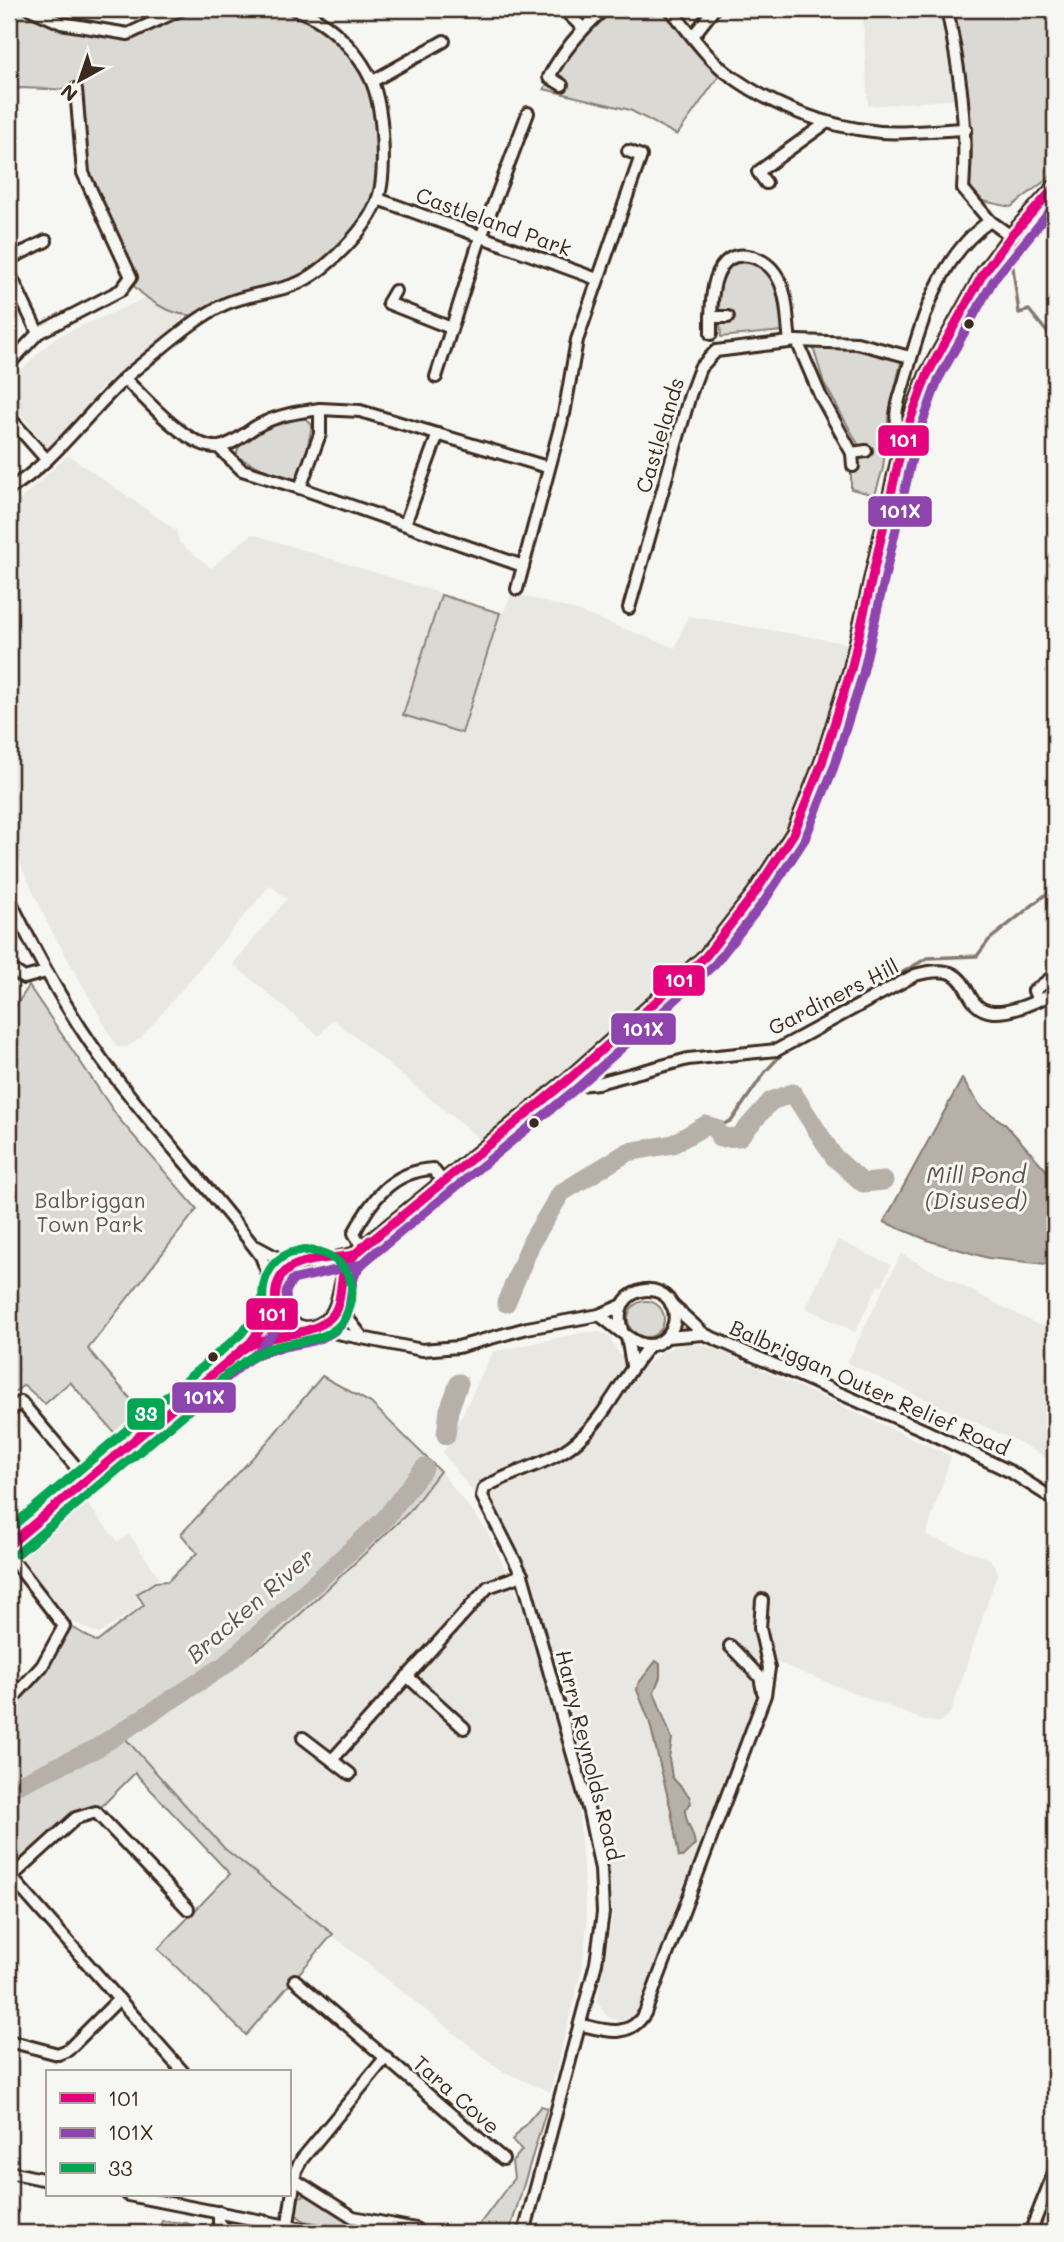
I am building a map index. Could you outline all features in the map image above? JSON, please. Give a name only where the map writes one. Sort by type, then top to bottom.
[{"type":"main road","points":[[250,1343],[328,1321],[338,1306],[339,1288],[345,1268],[358,1251],[569,1079],[706,956],[748,902],[794,833],[822,763],[851,670],[904,437],[944,341],[983,274],[1011,236],[1055,187]]},
{"type":"main road","points":[[306,1328],[282,1318],[276,1309],[273,1287],[278,1277],[294,1264],[358,1251]]},
{"type":"main road","points":[[313,1262],[330,1271],[339,1288]]},
{"type":"main road","points":[[9,1545],[250,1343],[276,1309]]},
{"type":"street","points":[[30,9],[61,23],[128,34],[182,9]]},
{"type":"street","points":[[9,489],[46,459],[124,378],[224,304],[298,283],[321,268],[342,251],[378,199],[382,135],[373,81],[343,40],[307,11],[294,9]]},
{"type":"street","points":[[563,9],[583,29]]},
{"type":"street","points":[[562,85],[549,77],[583,29],[604,9]]},
{"type":"street","points":[[670,9],[726,72],[764,96],[825,123],[882,132],[966,129]]},
{"type":"street","points":[[693,36],[714,9]]},
{"type":"street","points":[[947,9],[964,93],[966,129],[963,189],[990,221],[1011,236]]},
{"type":"street","points":[[428,36],[432,48]]},
{"type":"street","points":[[373,81],[443,41]]},
{"type":"street","points":[[9,364],[38,333],[121,290],[131,277],[83,173],[76,89]]},
{"type":"street","points":[[78,103],[90,102]]},
{"type":"street","points":[[436,377],[528,113]]},
{"type":"street","points":[[766,183],[758,172],[825,123]]},
{"type":"street","points":[[517,589],[547,467],[563,417],[577,340],[640,156],[628,151]]},
{"type":"street","name":"Castleland Park","points":[[378,199],[597,279]]},
{"type":"street","points":[[904,437],[898,430],[895,413],[921,323],[941,279],[966,241],[990,221]]},
{"type":"street","points":[[9,259],[46,241]]},
{"type":"street","points":[[711,334],[712,287],[719,270],[729,260],[741,256],[752,257],[772,269],[780,282],[793,341],[852,453],[853,466]]},
{"type":"street","points":[[9,272],[38,333]]},
{"type":"street","points":[[395,291],[388,303],[451,328]]},
{"type":"street","points":[[711,317],[728,317]]},
{"type":"street","name":"Castlelands","points":[[629,608],[700,368],[716,351],[793,341],[857,343],[910,357]]},
{"type":"street","points":[[124,378],[167,421],[207,446],[218,447],[290,413],[320,409],[360,411],[547,467]]},
{"type":"street","points":[[300,488],[320,434],[320,409]]},
{"type":"street","points":[[9,418],[46,459]]},
{"type":"street","points":[[405,524],[438,434]]},
{"type":"street","points":[[218,447],[242,470],[523,566]]},
{"type":"street","points":[[852,453],[866,451]]},
{"type":"street","points":[[9,898],[46,972],[111,1072],[252,1244],[261,1256],[273,1287]]},
{"type":"street","points":[[9,967],[24,978],[46,972]]},
{"type":"street","name":"Gardiners Hill","points":[[569,1079],[580,1085],[598,1083],[688,1059],[781,1048],[915,975],[937,969],[956,975],[981,1009],[1010,1010],[1055,993]]},
{"type":"street","points":[[1038,1000],[1034,991],[1055,975]]},
{"type":"street","points":[[358,1251],[354,1233],[369,1203],[381,1191],[401,1177],[423,1170],[433,1169],[442,1181]]},
{"type":"street","points":[[252,1244],[294,1264]]},
{"type":"street","points":[[306,1328],[422,1350],[458,1347],[527,1328],[599,1315],[621,1306],[633,1293],[650,1290],[666,1297],[671,1304],[675,1320],[667,1337],[650,1345],[641,1345],[599,1315]]},
{"type":"street","name":"Balbriggan Outer Relief Road","points":[[671,1304],[705,1334],[924,1430],[1011,1472],[1055,1500]]},
{"type":"street","points":[[338,1306],[363,1338]]},
{"type":"street","points":[[621,1306],[624,1334],[632,1365]]},
{"type":"street","name":"Balbriggan Outer Relief Road","points":[[667,1337],[705,1334]]},
{"type":"street","name":"Harry Reynolds Road","points":[[524,2233],[582,2025],[601,1932],[601,1869],[589,1812],[522,1575],[482,1496],[484,1488],[544,1462],[572,1446],[612,1402],[632,1365],[650,1345]]},
{"type":"street","points":[[14,1408],[21,1402],[87,1480]]},
{"type":"street","points":[[9,1555],[64,1626],[42,1666],[9,1702]]},
{"type":"street","points":[[332,1760],[488,1587],[522,1575]]},
{"type":"street","points":[[582,2025],[621,2032],[639,2023],[645,2013],[764,1698],[769,1668],[760,1628],[762,1600]]},
{"type":"street","points":[[730,1646],[760,1677],[764,1698]]},
{"type":"street","points":[[407,1676],[464,1728]]},
{"type":"street","points":[[303,1738],[350,1774]]},
{"type":"street","points":[[181,2070],[10,1878],[76,1818],[96,1812],[188,1909]]},
{"type":"street","name":"Tara Cove","points":[[295,1980],[503,2159]]},
{"type":"street","points":[[9,2041],[58,2054],[68,2050],[119,1999]]},
{"type":"street","name":"Tara Cove","points":[[288,2224],[295,2180],[302,2159],[386,2057]]},
{"type":"street","points":[[1030,2233],[1055,2169]]},
{"type":"street","points":[[9,2172],[46,2180]]},
{"type":"street","points":[[295,2180],[353,2217],[416,2230]]},
{"type":"street","points":[[133,2196],[324,2233]]},
{"type":"street","points":[[219,2212],[219,2222],[228,2233]]},
{"type":"shaded area","points":[[939,10],[958,99],[868,106],[863,17]]},
{"type":"shaded area","points":[[146,298],[187,317],[97,392],[73,425],[49,450],[9,399],[9,378],[11,380],[56,337]]},
{"type":"shaded area","points":[[68,455],[176,530],[179,542],[211,568],[252,534],[503,613],[512,593],[571,609],[675,648],[688,616],[857,645],[794,833],[729,929],[487,1145],[333,1019],[319,1036],[233,964],[287,899],[270,885],[141,1038],[127,1047],[117,1047],[47,922],[9,839],[9,510]]},
{"type":"shaded area","points":[[838,1240],[891,1265],[855,1332],[806,1308]]},
{"type":"shaded area","points":[[901,1254],[1036,1324],[1055,1327],[1055,1463],[1021,1443],[847,1363]]},
{"type":"shaded area","points":[[585,1332],[600,1332],[609,1336],[619,1354],[645,1366],[663,1351],[679,1345],[694,1343],[716,1349],[951,1456],[926,1536],[990,1559],[998,1571],[951,1712],[940,1722],[926,1721],[758,1655],[757,1702],[635,2016],[620,2021],[607,2016],[597,2002],[613,1915],[606,1833],[553,1651],[518,1550],[443,1453],[493,1352]]},
{"type":"shaded area","points":[[440,1471],[485,1528],[523,1606],[578,1799],[587,1925],[582,1969],[550,2092],[500,2070],[225,1849],[122,1736],[276,1637],[409,1512]]},
{"type":"shaded area","points":[[80,1495],[118,1542],[129,1534],[159,1577],[137,1594],[139,1607],[99,1634],[67,1619],[11,1552]]},
{"type":"green space","points":[[9,9],[128,34],[182,9],[294,9],[322,25],[373,81],[382,135],[375,198],[342,251],[298,283],[200,315],[182,314],[164,308],[134,286],[89,186],[76,90],[19,88],[9,93]]},
{"type":"green space","points":[[607,9],[668,9],[724,69],[677,135],[630,110],[544,89],[565,54]]},
{"type":"green space","points":[[948,9],[1055,9],[1055,173],[1011,207],[978,200],[971,195],[970,115]]},
{"type":"green space","points":[[742,258],[765,269],[772,276],[779,295],[783,331],[721,337],[719,304],[722,283],[732,265]]},
{"type":"green space","points":[[856,346],[902,357],[888,420],[883,468],[875,495],[851,489],[851,473],[863,453],[824,383],[813,347]]},
{"type":"green space","points":[[298,417],[306,419],[312,425],[306,455],[296,479],[287,480],[237,457],[238,449],[250,435]]},
{"type":"green space","points":[[441,595],[500,613],[462,733],[403,715]]},
{"type":"green space","name":"Balbriggan Town Park","points":[[29,986],[119,1119],[197,1209],[88,1349],[146,1417],[139,1423],[132,1421],[119,1438],[70,1382],[45,1404],[24,1385],[9,1396],[9,1016]]},
{"type":"green space","points":[[646,1301],[659,1306],[664,1319],[659,1332],[646,1337],[633,1332],[628,1319],[633,1306]]},
{"type":"green space","points":[[322,1376],[371,1403],[440,1471],[409,1512],[276,1637],[123,1736],[225,1849],[333,1934],[246,2035],[158,1949],[230,1874],[135,1773],[96,1812],[90,1813],[9,1879],[9,1707],[30,1690],[72,1627],[97,1642],[144,1605],[137,1594],[155,1582],[168,1581],[197,1553],[181,1534],[269,1440]]},
{"type":"green space","points":[[541,2106],[547,2108],[509,2233],[473,2233],[514,2178],[512,2162],[522,2150],[512,2140]]},
{"type":"green space","points":[[309,2194],[344,2218],[397,2230],[397,2233],[375,2233],[304,2221],[295,2214],[294,2204],[299,2197]]},
{"type":"green space","points":[[162,2221],[187,2223],[206,2233],[157,2233]]},
{"type":"water","name":"Mill Pond (Disused)","points":[[962,1079],[981,1107],[1005,1124],[1055,1180],[1055,1265],[988,1258],[930,1241],[884,1222]]},
{"type":"water","points":[[656,1661],[660,1664],[660,1677],[654,1692],[672,1739],[669,1758],[672,1777],[689,1796],[691,1803],[685,1810],[685,1815],[695,1845],[682,1857],[679,1857],[671,1810],[649,1720],[637,1690],[638,1684]]},
{"type":"waterway","points":[[1012,261],[1019,313],[1029,310],[1055,342]]},
{"type":"waterway","points":[[806,1029],[927,958],[977,956],[989,940],[1055,887]]},
{"type":"waterway","points":[[716,1128],[732,1120],[765,1072],[780,1056],[781,1050]]},
{"type":"waterway","name":"Bracken River","points":[[506,1303],[532,1241],[561,1193],[628,1152],[673,1144],[706,1125],[716,1128],[720,1138],[739,1137],[771,1101],[793,1093],[834,1157],[863,1183],[884,1181]]},
{"type":"waterway","name":"Bracken River","points":[[446,1435],[449,1410],[459,1383]]},
{"type":"waterway","name":"Bracken River","points":[[9,1789],[95,1749],[225,1665],[384,1520],[424,1468]]},
{"type":"transit line","name":"101","points":[[9,1545],[250,1343],[276,1309],[276,1291],[287,1270],[310,1261],[354,1255],[569,1079],[641,1015],[706,956],[755,893],[794,833],[822,763],[851,670],[904,437],[927,375],[983,274],[1011,236],[1055,187]]},
{"type":"transit line","name":"101X","points":[[17,1554],[259,1351],[287,1314],[286,1292],[292,1280],[362,1264],[577,1088],[649,1024],[715,964],[765,900],[805,839],[834,767],[863,673],[916,441],[938,380],[993,281],[1055,205]]},
{"type":"transit line","name":"101","points":[[243,1349],[265,1340],[311,1329],[329,1319],[337,1308],[345,1268],[370,1240]]},
{"type":"transit line","name":"101X","points":[[250,1359],[271,1350],[317,1340],[337,1329],[349,1309],[356,1273],[379,1249]]},
{"type":"transit line","name":"33","points":[[9,1529],[241,1334],[263,1305],[265,1279],[276,1262],[292,1253],[311,1251],[329,1256],[343,1267],[351,1284],[350,1306],[337,1328],[315,1339],[264,1350],[237,1367],[17,1554]]}]
